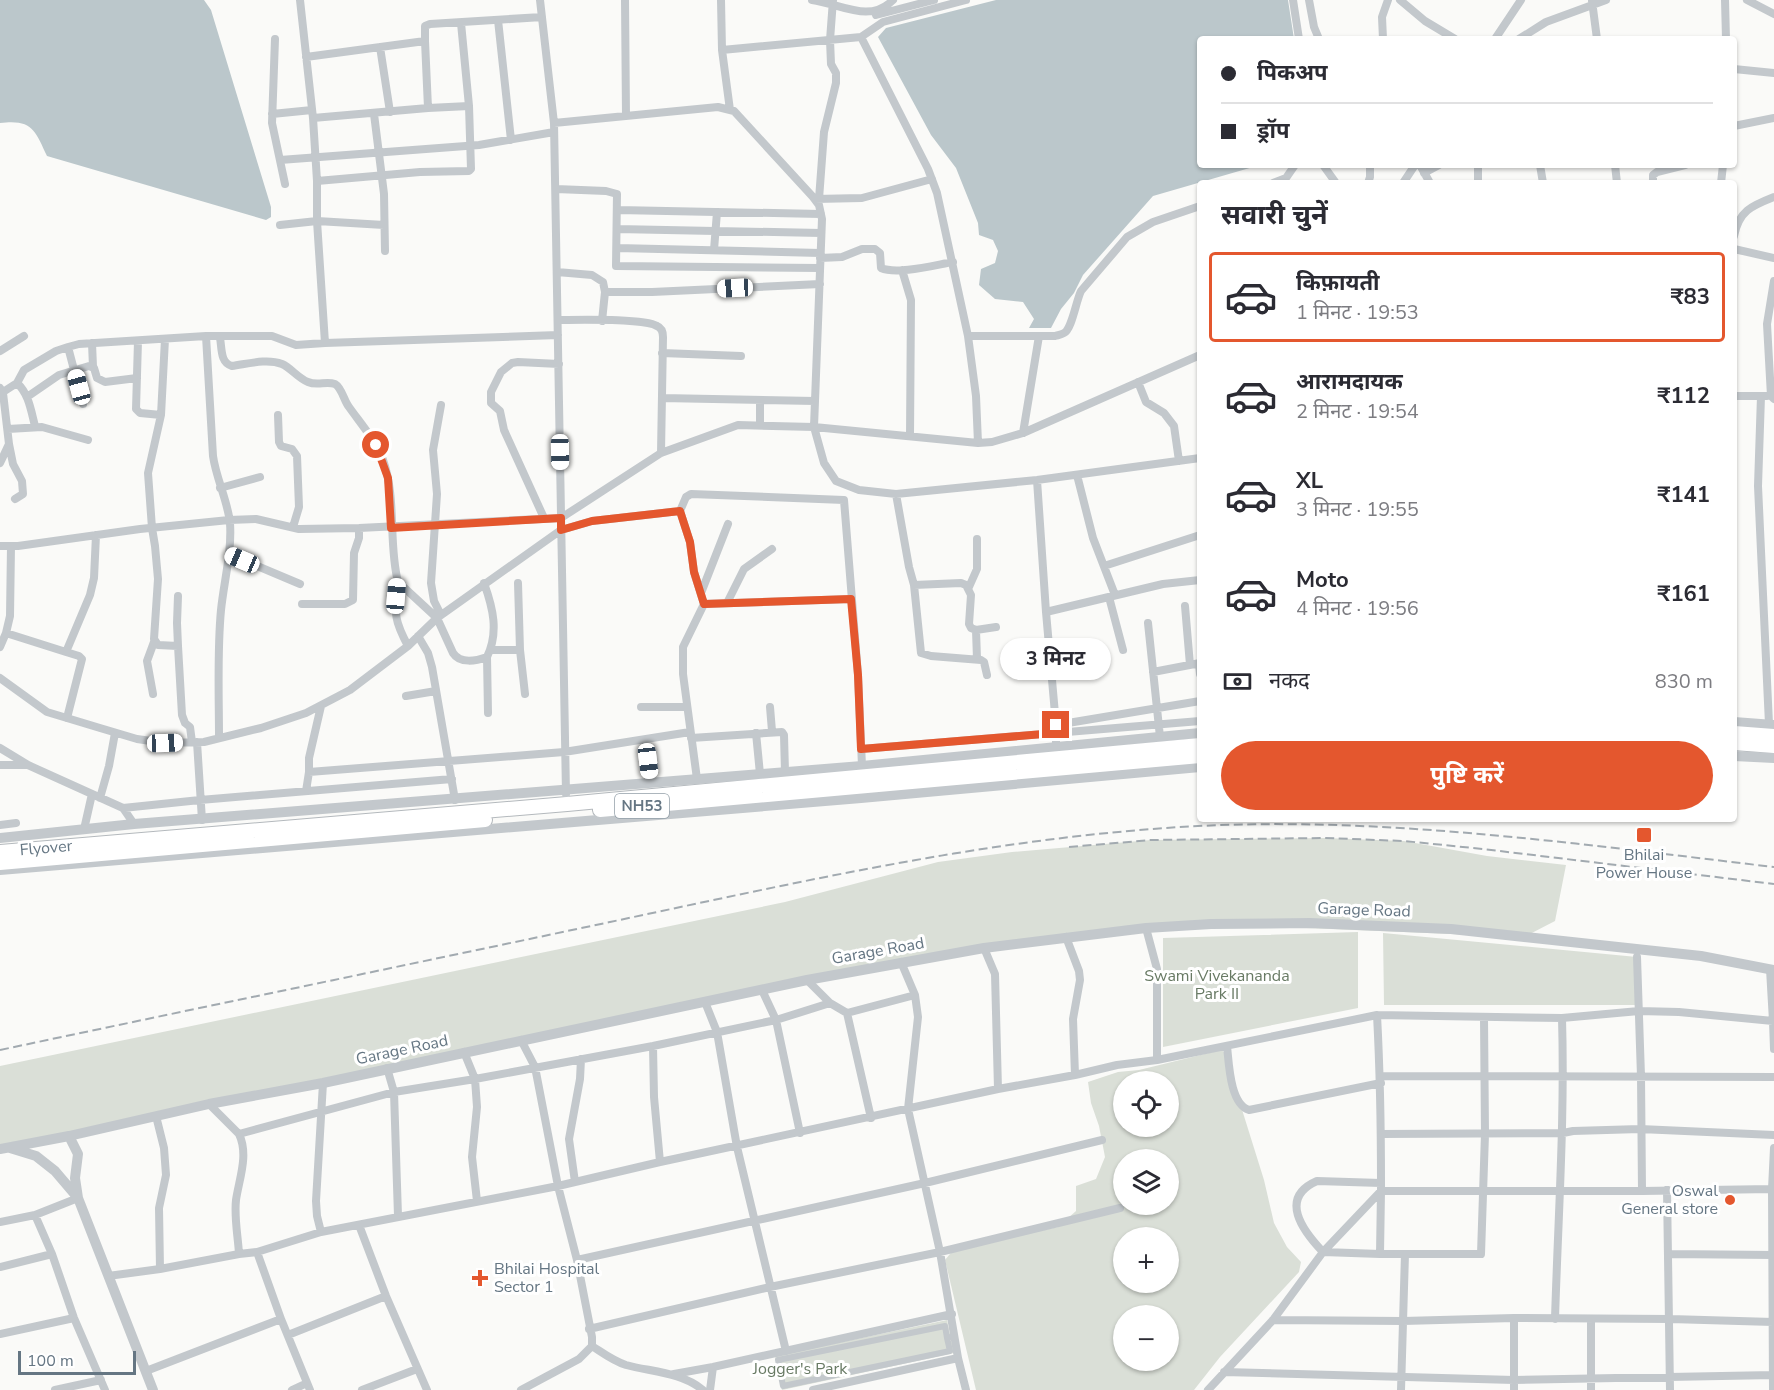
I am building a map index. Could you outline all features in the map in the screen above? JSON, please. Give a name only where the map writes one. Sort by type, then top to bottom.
[{"type":"highway","points":[[1737,733],[1772,728]]},
{"type":"highway","points":[[1737,743],[1774,746]]},
{"type":"highway","name":"NH53","points":[[87,854],[566,797],[918,766],[1197,745]]},
{"type":"highway","name":"NH53","points":[[87,854],[1197,756]]},
{"type":"highway","name":"Flyover","points":[[0,852],[87,854]]},
{"type":"highway","name":"Flyover","points":[[0,863],[87,854]]},
{"type":"street","points":[[300,0],[317,181],[317,221],[325,343]]},
{"type":"street","points":[[540,0],[554,128],[556,189],[566,797]]},
{"type":"street","points":[[625,0],[626,116]]},
{"type":"street","points":[[721,0],[722,50],[730,110]]},
{"type":"street","points":[[814,0],[832,2],[879,16],[934,0]]},
{"type":"street","points":[[853,9],[860,0]]},
{"type":"street","points":[[870,13],[882,9],[893,0]]},
{"type":"street","points":[[722,50],[861,37],[883,22],[966,0]]},
{"type":"street","points":[[1293,0],[1299,36]]},
{"type":"street","points":[[1309,0],[1318,36]]},
{"type":"street","points":[[1383,36],[1382,17],[1388,0]]},
{"type":"street","points":[[1400,0],[1425,21],[1450,36]]},
{"type":"street","points":[[1497,36],[1521,0]]},
{"type":"street","points":[[1524,36],[1546,22],[1592,2],[1606,0]]},
{"type":"street","points":[[1725,0],[1726,36]]},
{"type":"street","points":[[1747,0],[1774,14]]},
{"type":"street","points":[[832,2],[831,64],[836,73],[836,83],[824,132],[817,199],[821,214],[821,233],[814,427],[829,473],[836,481],[859,490],[896,494],[1037,480],[1197,458]]},
{"type":"street","points":[[1592,2],[1597,36]]},
{"type":"street","points":[[428,108],[425,26],[542,17]]},
{"type":"street","points":[[498,20],[511,140]]},
{"type":"street","points":[[317,181],[469,171],[472,165],[469,106],[461,23]]},
{"type":"street","points":[[861,37],[932,179],[944,217],[968,336],[976,396],[978,443]]},
{"type":"street","points":[[275,39],[272,114],[285,184]]},
{"type":"street","points":[[306,57],[425,41]]},
{"type":"street","points":[[380,47],[390,112]]},
{"type":"street","points":[[1737,69],[1774,74]]},
{"type":"street","points":[[272,114],[375,114],[469,106]]},
{"type":"street","points":[[280,160],[470,145],[511,140],[554,128],[626,116],[718,107],[734,111],[817,199],[862,198],[932,179]]},
{"type":"street","points":[[375,114],[382,176],[385,251]]},
{"type":"street","points":[[1737,125],[1774,118]]},
{"type":"street","points":[[1653,180],[1653,175],[1657,172],[1673,168]]},
{"type":"street","points":[[556,189],[617,194],[616,266],[820,268]]},
{"type":"street","points":[[1737,223],[1741,215],[1774,197]]},
{"type":"street","points":[[968,336],[1054,336],[1065,333],[1070,327],[1081,291],[1127,237],[1153,222],[1197,207]]},
{"type":"street","points":[[618,210],[821,214]]},
{"type":"street","points":[[714,250],[717,212]]},
{"type":"street","points":[[280,225],[317,221],[384,225]]},
{"type":"street","points":[[617,229],[821,233]]},
{"type":"street","points":[[617,248],[846,256],[861,249],[875,249],[880,253],[881,268],[884,270],[902,270],[953,262]]},
{"type":"street","points":[[1737,250],[1774,258]]},
{"type":"street","points":[[902,270],[911,300],[910,436]]},
{"type":"street","points":[[557,272],[592,275],[603,282],[602,321]]},
{"type":"street","points":[[1737,722],[1772,728],[1758,486],[1768,397],[1767,324],[1774,280]]},
{"type":"street","points":[[604,292],[820,284]]},
{"type":"street","points":[[558,320],[654,324],[663,332],[661,453]]},
{"type":"street","points":[[15,499],[23,494],[23,486],[21,477],[13,464],[1,391],[17,383],[24,370],[56,351],[68,347],[206,336],[220,338],[272,336],[296,345],[558,335]]},
{"type":"street","points":[[0,351],[24,336]]},
{"type":"street","points":[[206,336],[211,439],[216,476],[230,520],[229,554],[221,609],[218,660],[219,738]]},
{"type":"street","points":[[1023,433],[1039,336]]},
{"type":"street","points":[[220,338],[223,359],[227,365],[273,362],[284,365],[295,375],[312,384],[329,383],[337,386],[346,403],[376,445],[388,478],[398,582],[397,625],[408,646]]},
{"type":"street","points":[[153,694],[147,661],[154,642],[158,579],[148,473],[161,415],[165,339]]},
{"type":"street","points":[[138,341],[136,409],[138,412],[161,415]]},
{"type":"street","points":[[92,344],[93,367],[98,378],[105,382],[137,378]]},
{"type":"street","points":[[68,347],[83,404]]},
{"type":"street","points":[[663,353],[741,356]]},
{"type":"street","points":[[0,546],[230,520],[256,519],[293,527],[391,528],[561,518],[661,453],[732,427],[760,425],[814,427],[978,443],[992,442],[1023,433],[1197,356]]},
{"type":"street","points":[[544,519],[508,440],[500,411],[491,403],[490,397],[501,372],[512,363],[559,364]]},
{"type":"street","points":[[27,397],[59,375],[93,367]]},
{"type":"street","points":[[1138,382],[1146,402],[1164,413],[1174,426],[1179,461]]},
{"type":"street","points":[[17,383],[23,388],[27,397],[35,426]]},
{"type":"street","points":[[1737,396],[1768,397]]},
{"type":"street","points":[[662,398],[815,401]]},
{"type":"street","points":[[760,400],[760,425]]},
{"type":"street","points":[[441,405],[433,450],[437,494],[431,593],[457,659],[462,661],[481,659],[488,653],[520,651]]},
{"type":"street","points":[[278,415],[279,442],[281,446],[292,449],[297,456],[299,507],[293,527]]},
{"type":"street","points":[[8,429],[35,426],[52,428],[88,440]]},
{"type":"street","points":[[0,463],[2,453],[9,444]]},
{"type":"street","points":[[1077,475],[1093,538],[1112,596],[1123,650]]},
{"type":"street","points":[[220,488],[260,477]]},
{"type":"street","points":[[1037,480],[1056,747]]},
{"type":"street","points":[[697,779],[687,707],[683,648],[704,604],[694,572],[690,542],[680,511],[686,497],[691,494],[844,500],[859,490]]},
{"type":"street","points":[[896,494],[914,585],[921,653],[931,657],[977,659],[984,662],[987,675]]},
{"type":"street","points":[[844,500],[858,675],[861,766]]},
{"type":"street","points":[[0,678],[46,711],[137,739],[165,743],[194,742],[261,728],[306,713],[350,690],[408,646],[439,616],[561,530],[592,521],[680,511]]},
{"type":"street","points":[[701,593],[728,524]]},
{"type":"street","points":[[302,604],[345,604],[353,600],[354,553],[358,528]]},
{"type":"street","points":[[66,652],[90,595],[94,578],[96,535]]},
{"type":"street","points":[[1104,566],[1197,536]]},
{"type":"street","points":[[977,539],[977,569],[969,587],[971,596],[969,624],[976,630],[996,627]]},
{"type":"street","points":[[0,647],[10,616],[11,546]]},
{"type":"street","points":[[727,603],[744,569],[772,549]]},
{"type":"street","points":[[229,554],[300,584]]},
{"type":"street","points":[[1046,612],[1163,584],[1197,580]]},
{"type":"street","points":[[398,582],[439,616]]},
{"type":"street","points":[[518,583],[520,651],[525,694]]},
{"type":"street","points":[[914,585],[961,583],[969,587]]},
{"type":"street","points":[[484,584],[491,603],[494,621],[494,632],[488,653],[488,713]]},
{"type":"street","points":[[178,596],[177,623],[182,715],[185,723],[190,727],[194,742],[202,820]]},
{"type":"street","points":[[704,604],[851,599]]},
{"type":"street","points":[[1153,672],[1196,664],[1185,606]]},
{"type":"street","points":[[1148,623],[1160,737]]},
{"type":"street","points":[[976,630],[977,659]]},
{"type":"street","points":[[6,633],[79,656],[82,659],[67,718]]},
{"type":"street","points":[[418,636],[431,660],[455,800]]},
{"type":"street","points":[[154,642],[158,645],[178,646]]},
{"type":"street","points":[[406,696],[436,691]]},
{"type":"street","points":[[1056,729],[1197,701]]},
{"type":"street","points":[[306,791],[309,758],[321,706]]},
{"type":"street","points":[[641,707],[687,707]]},
{"type":"street","points":[[770,707],[772,731]]},
{"type":"street","points":[[861,749],[1056,729],[1197,721]]},
{"type":"street","points":[[309,772],[564,752],[646,739],[690,735],[772,731],[782,732],[784,735],[785,772]]},
{"type":"street","points":[[85,825],[109,766],[115,733]]},
{"type":"street","points":[[756,733],[760,774]]},
{"type":"street","points":[[0,838],[134,824],[455,800],[566,797],[651,783],[861,766],[918,766],[1056,747],[1197,733]]},
{"type":"street","points":[[646,739],[651,783]]},
{"type":"street","points":[[0,748],[28,765],[123,808],[452,779]]},
{"type":"street","points":[[1737,756],[1774,758]]},
{"type":"street","points":[[0,765],[28,765]]},
{"type":"street","points":[[0,870],[87,854],[861,798],[1197,767]]},
{"type":"street","points":[[123,808],[134,824]]},
{"type":"street","points":[[0,825],[16,823]]},
{"type":"street","name":"Garage Road","points":[[3,1148],[69,1136],[209,1104],[323,1083],[807,980],[984,948],[1146,928],[1211,924],[1310,923],[1450,929],[1701,956],[1772,970]]},
{"type":"street","points":[[1146,928],[1157,969],[1157,1060]]},
{"type":"street","points":[[1066,937],[1079,971],[1080,981],[1073,1019],[1075,1075]]},
{"type":"street","points":[[984,948],[995,974],[998,1089]]},
{"type":"street","points":[[1637,957],[1642,1191]]},
{"type":"street","points":[[901,962],[915,995],[918,1017],[908,1109],[952,1314],[951,1337],[950,1351],[783,1386],[778,1360],[945,1326],[951,1337],[958,1358],[966,1390]]},
{"type":"street","points":[[1772,970],[1774,1049]]},
{"type":"street","points":[[807,980],[830,1003],[847,1013],[915,995]]},
{"type":"street","points":[[762,990],[776,1020],[800,1133]]},
{"type":"street","points":[[705,1002],[717,1032],[737,1147],[786,1351]]},
{"type":"street","points":[[239,1134],[394,1092],[653,1046],[776,1020],[830,1003]]},
{"type":"street","points":[[108,1276],[257,1252],[321,1232],[558,1186],[998,1089],[1117,1065],[1157,1060],[1377,1015],[1562,1018],[1639,1011],[1679,1012],[1773,1021]]},
{"type":"street","points":[[847,1013],[871,1118]]},
{"type":"street","points":[[1377,1015],[1381,1080],[1380,1254]]},
{"type":"street","points":[[1485,1018],[1486,1076],[1484,1190],[1481,1254],[1323,1252],[1298,1218],[1296,1206],[1299,1196],[1310,1184],[1317,1181],[1381,1187],[1484,1190],[1772,1189]]},
{"type":"street","points":[[1555,1319],[1563,1133],[1562,1018]]},
{"type":"street","points":[[521,1040],[535,1067],[558,1186],[577,1260],[592,1346]]},
{"type":"street","points":[[653,1046],[654,1097],[660,1162]]},
{"type":"street","points":[[1227,1046],[1234,1090],[1241,1107],[1249,1110],[1381,1080],[1486,1076],[1774,1077]]},
{"type":"street","points":[[464,1052],[475,1079],[477,1107],[472,1157],[477,1201]]},
{"type":"street","points":[[575,1182],[569,1139],[580,1079],[581,1059]]},
{"type":"street","points":[[387,1068],[394,1092],[398,1216]]},
{"type":"street","points":[[321,1232],[316,1201],[323,1083]]},
{"type":"street","points":[[209,1104],[239,1134],[243,1145],[242,1170],[235,1210],[239,1254]]},
{"type":"street","points":[[156,1116],[164,1148],[166,1176],[159,1208],[160,1269]]},
{"type":"street","points":[[1381,1134],[1563,1133],[1640,1129],[1774,1135]]},
{"type":"street","points":[[69,1136],[78,1154],[75,1178],[78,1198],[153,1390]]},
{"type":"street","points":[[577,1260],[925,1183],[1102,1140]]},
{"type":"street","points":[[3,1148],[36,1156],[55,1171],[78,1198]]},
{"type":"street","points":[[1773,1390],[1774,1215],[1772,1189],[1774,1149]]},
{"type":"street","points":[[1208,1390],[1273,1320],[1323,1252],[1381,1187]]},
{"type":"street","points":[[1667,1190],[1670,1390]]},
{"type":"street","points":[[0,1222],[36,1215],[78,1198]]},
{"type":"street","points":[[590,1329],[770,1287],[940,1252],[1113,1210]]},
{"type":"street","points":[[36,1215],[74,1318],[105,1390]]},
{"type":"street","points":[[359,1224],[386,1296],[427,1390]]},
{"type":"street","points":[[257,1252],[309,1387],[292,1390]]},
{"type":"street","points":[[0,1267],[52,1254]]},
{"type":"street","points":[[1401,1390],[1405,1254]]},
{"type":"street","points":[[1668,1254],[1773,1255]]},
{"type":"street","points":[[288,1335],[386,1296]]},
{"type":"street","points":[[674,1374],[952,1314]]},
{"type":"street","points":[[0,1334],[74,1318]]},
{"type":"street","points":[[1273,1320],[1403,1321],[1514,1318],[1773,1322]]},
{"type":"street","points":[[1514,1318],[1514,1390]]},
{"type":"street","points":[[146,1371],[281,1319]]},
{"type":"street","points":[[1591,1319],[1591,1390]]},
{"type":"street","points":[[592,1346],[618,1362],[674,1374],[703,1390]]},
{"type":"street","points":[[521,1390],[579,1359],[592,1346]]},
{"type":"street","points":[[818,1389],[958,1358]]},
{"type":"street","points":[[710,1390],[713,1367]]},
{"type":"street","points":[[362,1390],[417,1369]]},
{"type":"street","points":[[1224,1372],[1514,1380],[1774,1375]]},
{"type":"street","points":[[55,1390],[101,1380]]},
{"type":"green space","points":[[1325,838],[1404,841],[1487,856],[1566,865],[1555,921],[1524,937],[1211,924],[984,948],[0,1149],[0,1066],[785,902],[938,862],[1012,852],[1151,840]]},
{"type":"green space","name":"Swami Vivekananda Park II","points":[[1358,932],[1358,1008],[1163,1047],[1163,938]]},
{"type":"green space","points":[[1383,933],[1637,957],[1639,1005],[1384,1005]]},
{"type":"green space","points":[[1221,1050],[1224,1052],[1264,1180],[1274,1223],[1287,1247],[1301,1262],[1299,1272],[1220,1357],[1194,1390],[976,1390],[945,1260],[954,1249],[1058,1227],[1076,1211],[1076,1186],[1096,1179],[1105,1157],[1088,1082],[1113,1074],[1113,1137],[1179,1137],[1179,1071],[1128,1071]]},
{"type":"green space","name":"Jogger's Park","points":[[947,1320],[954,1353],[782,1390],[775,1356]]},
{"type":"shaded area","points":[[0,0],[204,0],[211,10],[271,207],[271,217],[266,220],[47,156],[31,128],[19,123],[0,123]]},
{"type":"shaded area","points":[[996,0],[1288,0],[1294,36],[1197,36],[1197,168],[1250,168],[1208,180],[1197,180],[1197,183],[1153,196],[1083,275],[1051,328],[1029,328],[1034,319],[1023,302],[995,299],[979,285],[981,269],[995,263],[998,251],[993,240],[979,235],[978,223],[956,168],[931,135],[878,37],[886,28]]},
{"type":"railway","points":[[0,1050],[880,866],[1084,835],[1231,825],[1308,824],[1386,827],[1542,840],[1774,867]]},
{"type":"railway","points":[[1069,847],[1151,840],[1325,838],[1404,841],[1774,884]]},
{"type":"place","name":"Bhilai Power House","points":[[1644,835]]},
{"type":"place","name":"Oswal General store","points":[[1730,1200]]},
{"type":"place","name":"Bhilai Hospital Sector 1","points":[[480,1278]]},
{"type":"route","points":[[376,445],[388,478],[391,528],[561,518],[561,530],[592,521],[680,511],[690,542],[694,572],[704,604],[851,599],[858,675],[861,749],[1056,733],[1056,725]]}]
